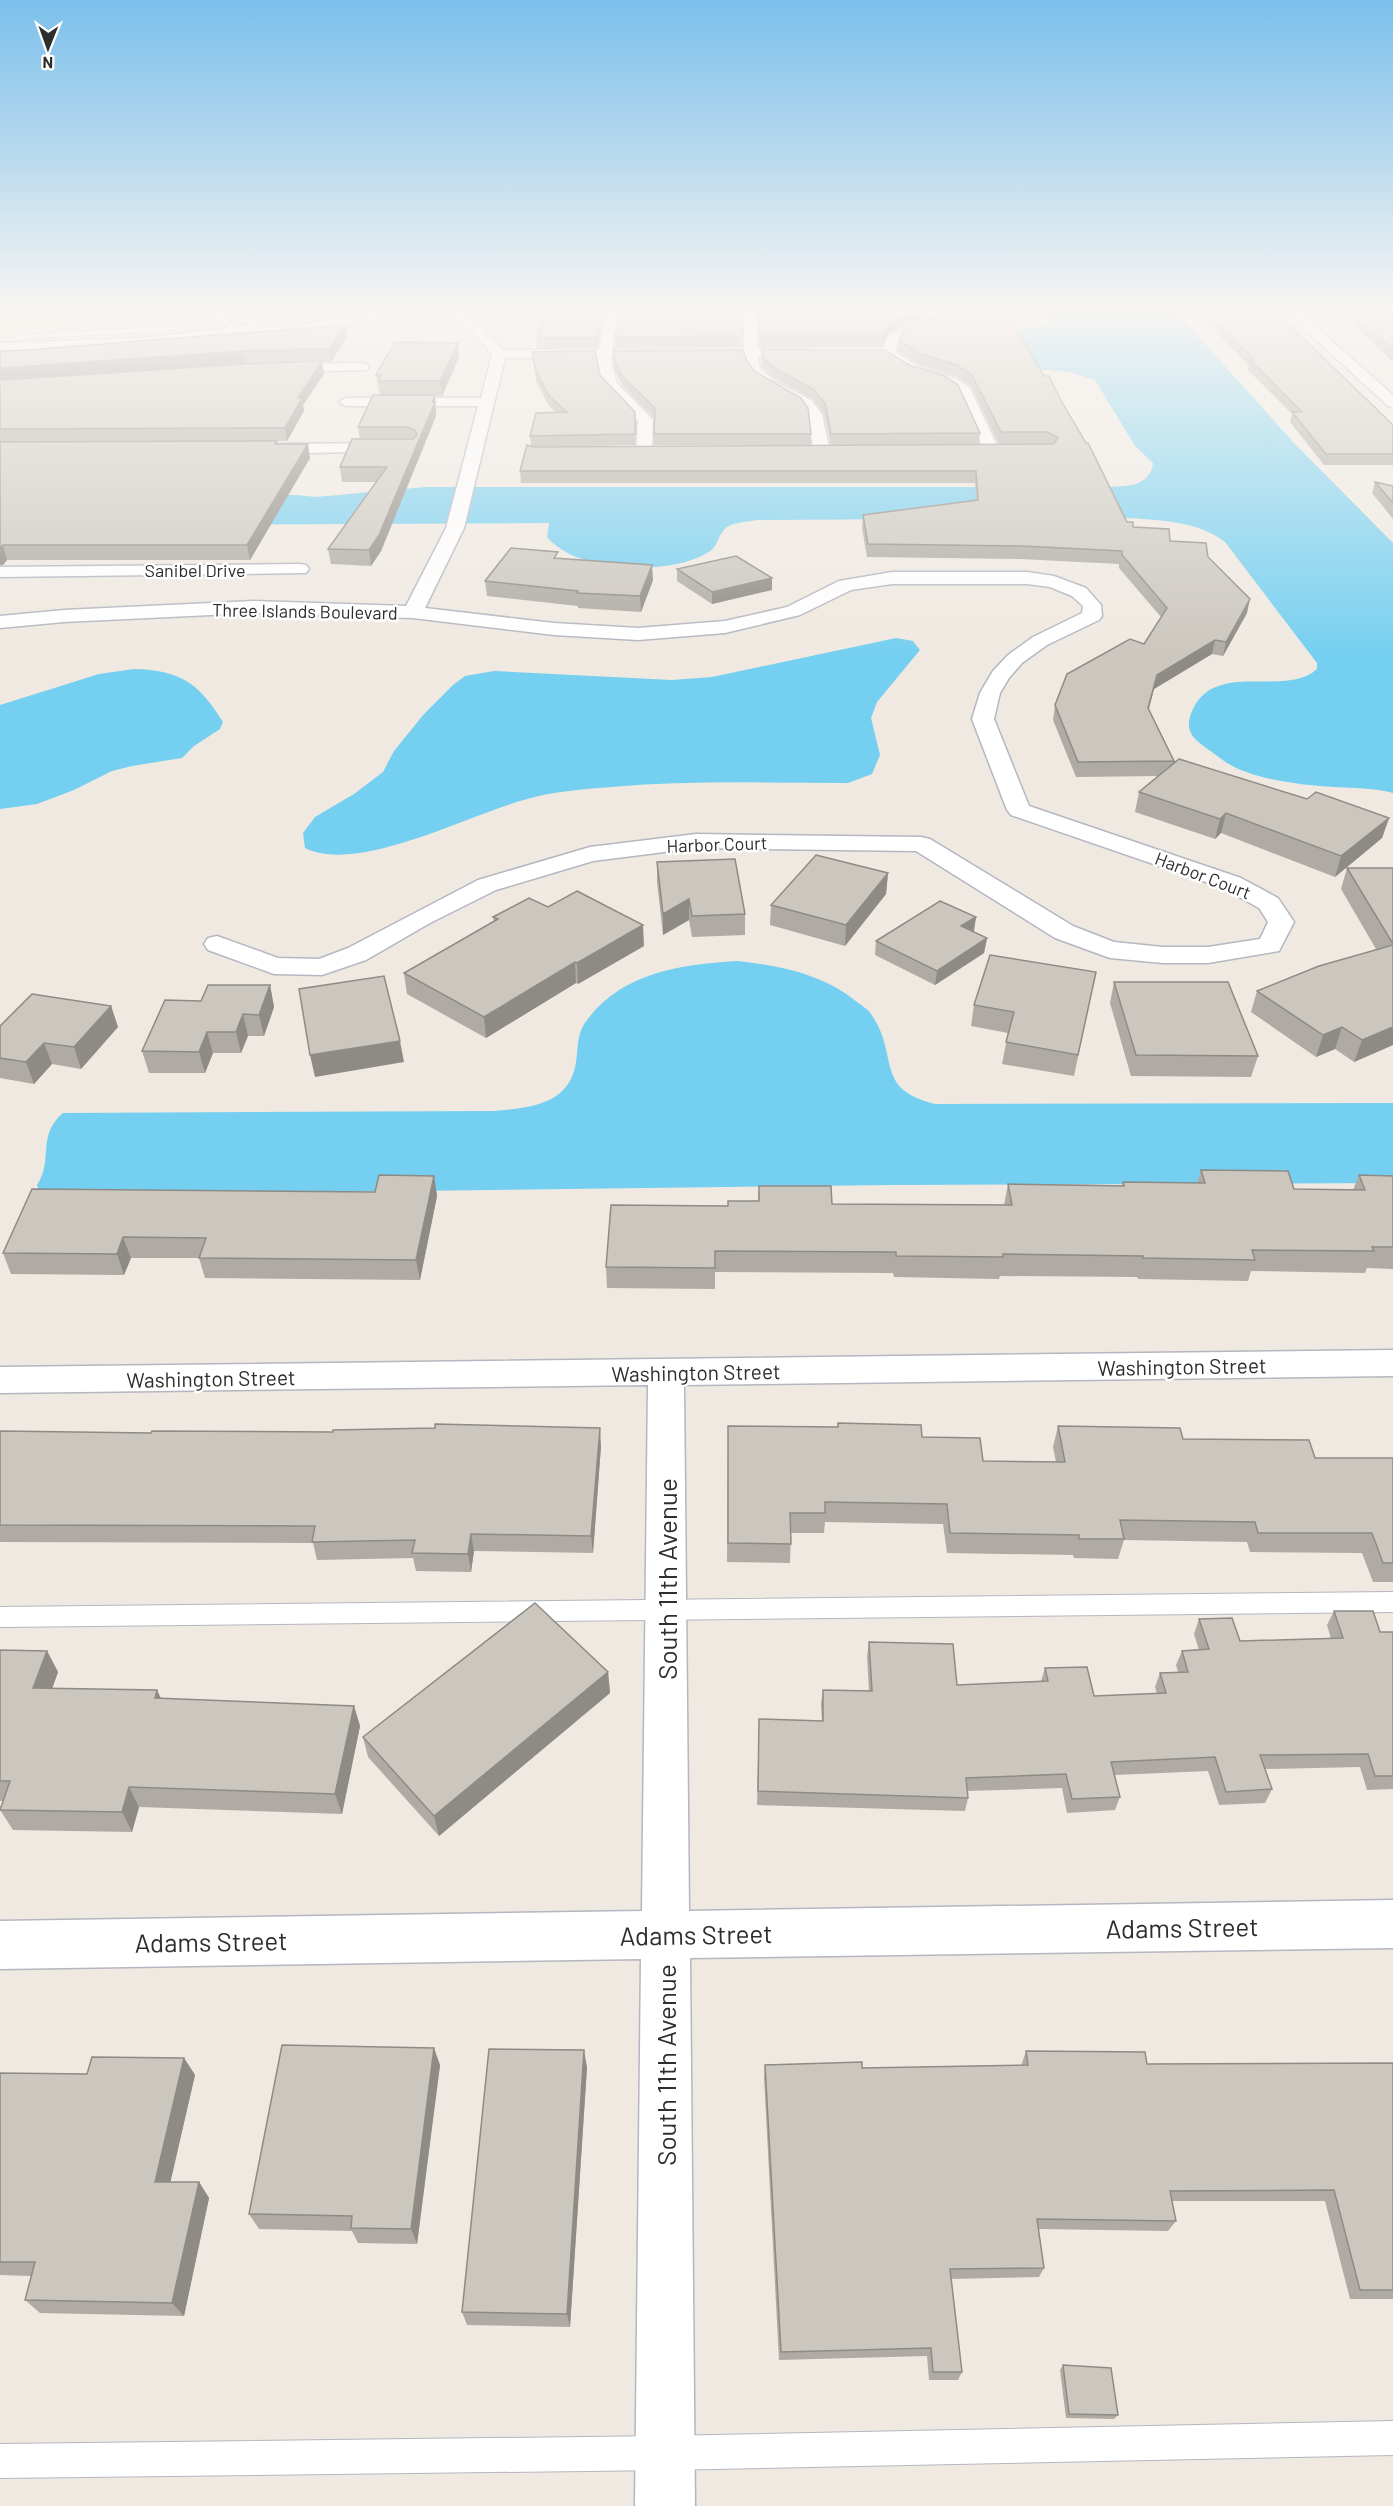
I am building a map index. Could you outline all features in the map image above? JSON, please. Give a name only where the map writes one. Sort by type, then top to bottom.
[{"type":"street","name":"Three Islands Boulevard","points":[[0,622],[64,616],[253,607],[413,612],[455,528],[482,423]]},
{"type":"street","points":[[645,452],[646,423]]},
{"type":"street","points":[[816,423],[822,451]]},
{"type":"street","points":[[970,451],[998,451],[983,423]]},
{"type":"street","points":[[322,449],[332,430]]},
{"type":"street","points":[[243,449],[409,448]]},
{"type":"street","name":"Sanibel Drive","points":[[0,572],[300,569]]},
{"type":"street","points":[[64,616],[90,570]]},
{"type":"street","name":"Harbor Court","points":[[217,944],[274,966],[322,967],[357,954],[487,885],[590,854],[696,841],[921,844],[1064,932],[1110,950],[1163,955],[1208,955],[1270,945],[1281,922],[1269,903],[1232,883],[1019,810],[983,719],[990,693],[1000,675],[1016,659],[1040,641],[1092,616],[1092,605],[1079,592],[1054,582],[1027,578],[892,578],[846,585],[793,611],[725,627],[639,634],[554,629],[413,612]]},
{"type":"street","name":"Washington Street","points":[[0,1380],[1393,1363]]},
{"type":"street","name":"South 11th Avenue","points":[[665,2506],[666,1372]]},
{"type":"street","name":"Adams Street","points":[[0,1945],[1393,1924]]},
{"type":"lane","points":[[0,1617],[1393,1602]]},
{"type":"lane","points":[[0,2461],[665,2453],[1393,2438]]},
{"type":"water","points":[[1121,423],[1276,423],[1393,543],[1393,793],[1371,789],[1306,785],[1259,776],[1231,765],[1194,738],[1189,726],[1190,718],[1193,709],[1204,694],[1218,686],[1234,682],[1288,681],[1304,677],[1317,669],[1317,663],[1225,542],[1203,530],[1178,523],[1127,518],[757,520],[729,526],[710,551],[690,560],[647,568],[600,564],[579,558],[561,549],[547,537],[549,523],[131,525],[0,494],[297,495],[316,497],[426,487],[1106,487],[1129,486],[1147,477],[1153,463],[1135,446]]},
{"type":"water","points":[[896,638],[913,641],[920,650],[877,702],[871,718],[880,755],[872,774],[848,783],[671,783],[571,791],[507,805],[385,848],[355,854],[328,854],[305,848],[303,833],[315,817],[354,794],[383,772],[394,751],[424,714],[465,676],[494,671],[672,680],[712,677]]},
{"type":"water","points":[[134,669],[164,672],[187,681],[205,697],[223,722],[220,729],[194,746],[182,758],[112,771],[74,790],[37,804],[0,809],[0,705],[99,674]]},
{"type":"water","points":[[738,961],[801,973],[844,992],[867,1009],[880,1029],[895,1080],[916,1098],[935,1104],[1393,1103],[1393,1183],[893,1185],[84,1195],[39,1191],[37,1185],[42,1175],[50,1130],[63,1113],[494,1111],[534,1106],[557,1096],[566,1087],[576,1062],[583,1026],[597,1008],[614,994],[632,983],[673,969]]},
{"type":"building","points":[[0,423],[288,423],[285,428],[0,429]]},
{"type":"building","points":[[360,423],[426,423],[379,535],[369,550],[328,549],[387,467],[340,467],[352,439],[413,439],[417,435],[415,430],[407,427],[358,427]]},
{"type":"building","points":[[533,423],[635,423],[635,434],[530,436]]},
{"type":"building","points":[[654,423],[810,423],[811,434],[654,434]]},
{"type":"building","points":[[829,423],[975,423],[980,433],[831,434]]},
{"type":"building","points":[[996,423],[1074,423],[1088,443],[1127,522],[1133,522],[1133,527],[1169,529],[1170,541],[1206,543],[1208,557],[1250,599],[1226,642],[1215,640],[1157,675],[1148,708],[1174,761],[1078,762],[1055,705],[1067,674],[1130,639],[1144,644],[1167,608],[1122,555],[1122,551],[1022,546],[868,544],[863,515],[978,500],[976,471],[520,471],[527,445],[534,447],[1054,444],[1058,438],[1048,432],[1001,432]]},
{"type":"building","points":[[1301,423],[1391,423],[1393,425],[1393,454],[1326,454]]},
{"type":"building","points":[[277,441],[275,444],[308,444],[247,545],[3,545],[0,548],[0,442]]},
{"type":"building","points":[[1375,482],[1393,486],[1393,503]]},
{"type":"building","points":[[511,548],[558,552],[554,558],[652,565],[640,596],[577,593],[578,591],[485,581]]},
{"type":"building","points":[[736,556],[772,578],[712,592],[677,569]]},
{"type":"building","points":[[1179,759],[1307,799],[1316,792],[1389,818],[1341,856],[1226,813],[1220,819],[1139,792]]},
{"type":"building","points":[[816,855],[888,873],[846,925],[771,905]]},
{"type":"building","points":[[735,859],[745,914],[692,916],[689,899],[663,914],[657,862]]},
{"type":"building","points":[[1347,868],[1393,868],[1393,944]]},
{"type":"building","points":[[577,891],[643,925],[577,963],[575,962],[484,1017],[404,973],[498,919],[493,917],[529,898],[548,907]]},
{"type":"building","points":[[940,901],[976,917],[961,926],[987,938],[937,971],[876,941]]},
{"type":"building","points":[[1393,945],[1393,1027],[1362,1040],[1342,1027],[1323,1035],[1257,991],[1319,966]]},
{"type":"building","points":[[990,955],[1096,972],[1078,1055],[1006,1042],[1014,1012],[974,1005]]},
{"type":"building","points":[[384,976],[400,1041],[310,1055],[299,989]]},
{"type":"building","points":[[1114,982],[1228,982],[1258,1056],[1136,1055]]},
{"type":"building","points":[[208,985],[270,985],[259,1015],[243,1014],[236,1032],[207,1032],[199,1052],[142,1051],[165,1000],[201,1001]]},
{"type":"building","points":[[32,994],[111,1006],[74,1047],[44,1043],[26,1062],[0,1058],[0,1026]]},
{"type":"building","points":[[1201,1170],[1288,1171],[1294,1189],[1365,1190],[1359,1175],[1393,1176],[1393,1247],[1372,1247],[1374,1251],[1252,1250],[1255,1260],[1143,1258],[1143,1256],[1003,1254],[1003,1257],[896,1256],[896,1252],[715,1251],[715,1268],[606,1267],[611,1205],[728,1206],[728,1201],[759,1201],[759,1186],[831,1186],[832,1204],[1012,1205],[1008,1184],[1124,1186],[1123,1182],[1205,1183]]},
{"type":"building","points":[[379,1175],[434,1176],[416,1260],[199,1258],[206,1238],[123,1237],[117,1254],[3,1253],[32,1189],[375,1192]]},
{"type":"building","points":[[838,1423],[921,1425],[922,1437],[980,1438],[983,1461],[1065,1462],[1058,1426],[1180,1428],[1183,1439],[1309,1440],[1315,1458],[1393,1458],[1393,1563],[1383,1563],[1372,1533],[1258,1533],[1255,1522],[1120,1520],[1124,1539],[1079,1539],[1079,1535],[950,1533],[947,1504],[825,1502],[825,1513],[790,1513],[791,1544],[728,1543],[728,1426],[838,1427]]},
{"type":"building","points":[[435,1424],[600,1428],[591,1536],[471,1534],[468,1554],[412,1553],[415,1540],[312,1542],[315,1526],[0,1525],[0,1431],[333,1432],[333,1430],[435,1428]]},
{"type":"building","points":[[535,1603],[608,1672],[434,1816],[363,1737]]},
{"type":"building","points":[[1334,1611],[1373,1611],[1380,1632],[1393,1632],[1393,1776],[1375,1776],[1368,1754],[1260,1755],[1272,1789],[1226,1792],[1215,1757],[1111,1762],[1120,1797],[1072,1799],[1066,1774],[966,1778],[968,1798],[758,1791],[759,1719],[823,1721],[823,1690],[872,1691],[869,1642],[953,1644],[957,1685],[1048,1681],[1045,1668],[1087,1667],[1094,1696],[1166,1693],[1160,1673],[1188,1672],[1182,1651],[1209,1649],[1199,1619],[1232,1618],[1240,1641],[1343,1638]]},
{"type":"building","points":[[0,1650],[47,1651],[33,1688],[157,1690],[155,1698],[354,1706],[335,1794],[129,1787],[122,1812],[0,1810],[10,1781],[0,1781]]},
{"type":"building","points":[[282,2045],[434,2048],[411,2229],[351,2228],[352,2216],[249,2214]]},
{"type":"building","points":[[489,2049],[584,2050],[567,2314],[462,2312]]},
{"type":"building","points":[[1026,2051],[1145,2052],[1147,2064],[1393,2063],[1393,2290],[1360,2290],[1334,2190],[1170,2191],[1176,2221],[1037,2219],[1044,2268],[950,2269],[962,2372],[933,2372],[931,2348],[781,2352],[765,2065],[862,2062],[862,2068],[1028,2065]]},
{"type":"building","points":[[92,2057],[184,2058],[155,2182],[199,2182],[172,2303],[25,2300],[35,2262],[0,2262],[0,2073],[87,2074]]},
{"type":"building","points":[[1063,2365],[1111,2368],[1118,2415],[1069,2414]]}]
